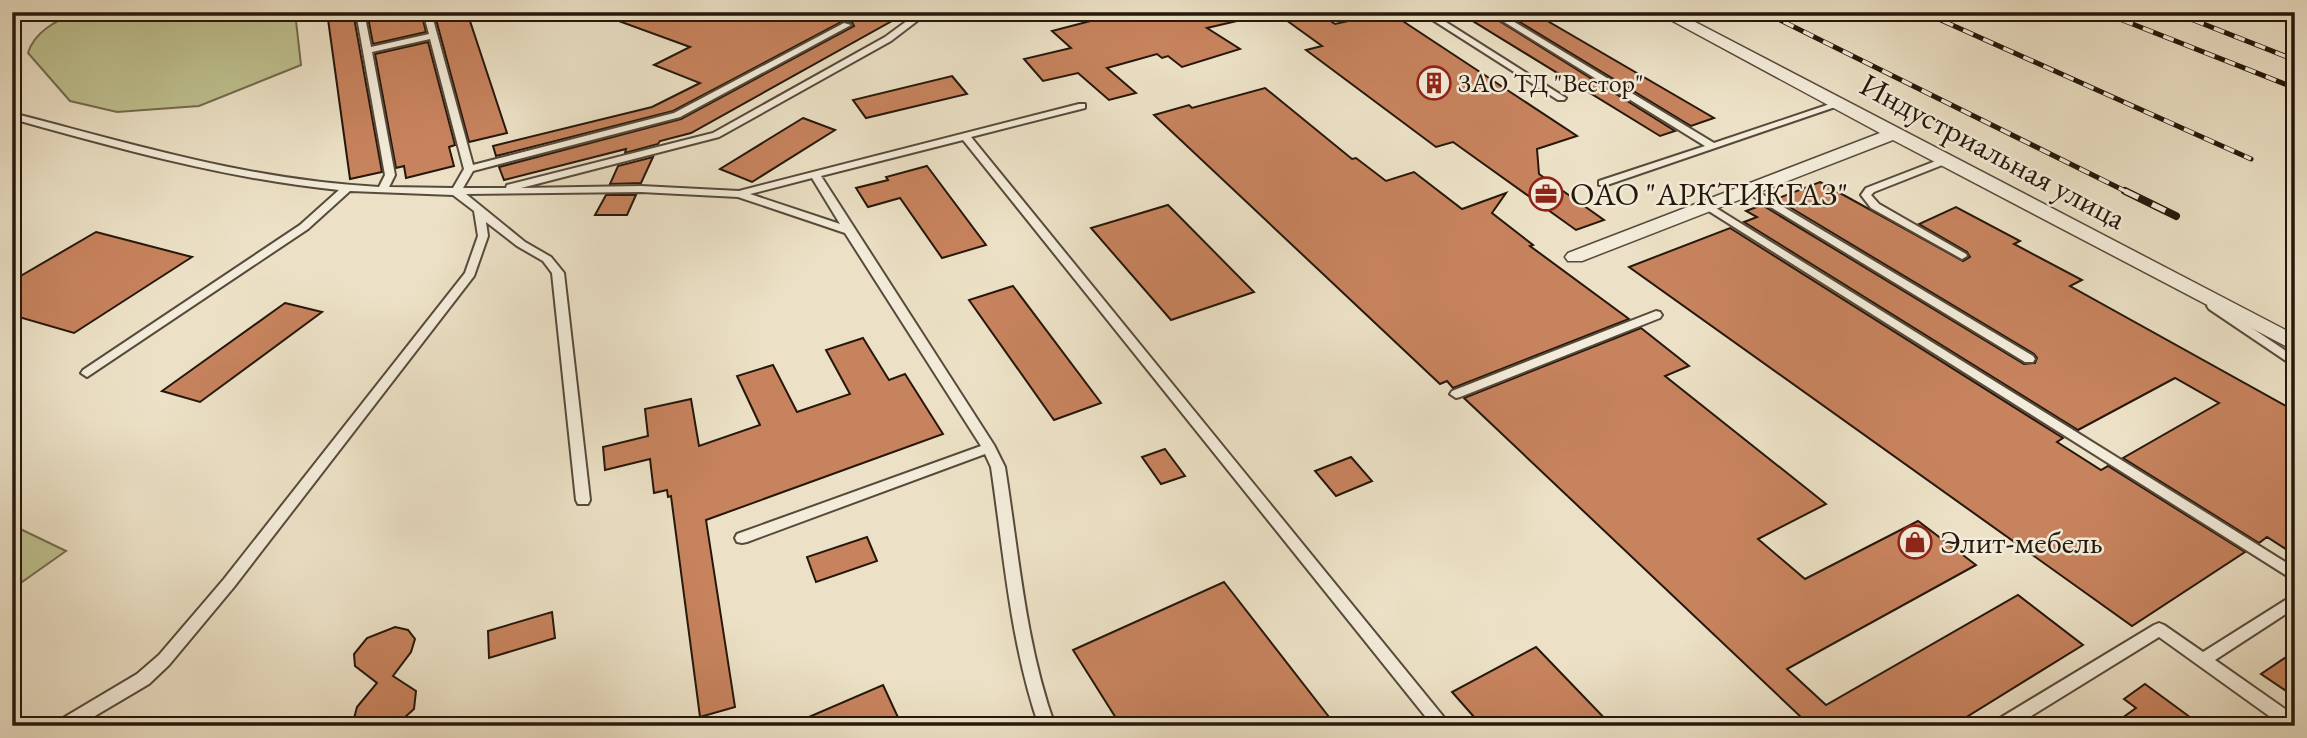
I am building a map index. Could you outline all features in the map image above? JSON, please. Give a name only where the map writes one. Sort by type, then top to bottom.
[{"type":"street","name":"Индустриальная улица","points":[[1664,12],[2295,344]]},
{"type":"street","points":[[1575,257],[1895,133]]},
{"type":"lane","points":[[360,12],[390,175],[382,190]]},
{"type":"lane","points":[[427,12],[469,169],[456,192]]},
{"type":"lane","points":[[493,192],[716,135],[888,39],[925,12]]},
{"type":"lane","points":[[1424,12],[1561,98]]},
{"type":"lane","points":[[1492,12],[1712,146]]},
{"type":"lane","points":[[469,169],[677,115],[847,25]]},
{"type":"lane","points":[[367,50],[433,36]]},
{"type":"lane","points":[[1604,183],[1839,104]]},
{"type":"lane","points":[[739,194],[1082,106]]},
{"type":"lane","points":[[16,117],[238,174],[382,190],[680,190],[739,194],[849,231]]},
{"type":"lane","points":[[965,136],[1443,726]]},
{"type":"lane","points":[[1946,160],[1870,190],[1867,195],[1875,206],[1962,256]]},
{"type":"lane","points":[[816,175],[849,231],[989,448],[998,467],[1022,638],[1032,689],[1047,726]]},
{"type":"lane","points":[[87,373],[304,227],[348,188]]},
{"type":"lane","points":[[1750,190],[2029,359]]},
{"type":"lane","points":[[456,192],[521,244],[547,259],[558,274],[583,500]]},
{"type":"lane","points":[[1708,206],[2295,575]]},
{"type":"lane","points":[[64,726],[143,679],[164,660],[229,583],[470,274],[483,236],[479,210]]},
{"type":"lane","points":[[2181,284],[2295,363]]},
{"type":"lane","points":[[1456,394],[1656,315]]},
{"type":"lane","points":[[743,538],[989,448]]},
{"type":"lane","points":[[2203,660],[2295,600]]},
{"type":"lane","points":[[2001,726],[2159,629],[2295,725]]},
{"type":"green space","points":[[76,12],[295,12],[301,65],[199,106],[117,112],[70,101],[28,53],[41,33]]},
{"type":"green space","points":[[12,525],[66,551],[12,589]]},
{"type":"building","points":[[327,12],[353,12],[382,172],[350,179]]},
{"type":"building","points":[[367,12],[421,12],[426,32],[373,44]]},
{"type":"building","points":[[434,12],[467,12],[507,133],[469,142]]},
{"type":"building","points":[[603,12],[908,12],[691,133],[625,153],[626,149],[504,180],[499,167],[681,119],[854,26],[852,22],[843,21],[673,111],[496,156],[493,146],[652,107],[700,83],[654,65],[690,47],[602,15]]},
{"type":"building","points":[[1095,12],[1236,12],[1237,21],[1207,28],[1240,49],[1182,67],[1168,56],[1162,58],[1157,54],[1107,68],[1136,93],[1109,100],[1078,73],[1043,81],[1024,59],[1071,48],[1052,31],[1102,18]]},
{"type":"building","name":"ЗАО ТД \"Вестор\"","points":[[1275,12],[1317,12],[1335,24],[1389,12],[1577,136],[1537,149],[1539,174],[1604,220],[1576,230],[1453,142],[1436,147],[1306,50],[1322,46]]},
{"type":"building","points":[[1458,12],[1485,12],[1675,131],[1660,136]]},
{"type":"building","points":[[1503,12],[1532,12],[1714,118],[1691,126]]},
{"type":"building","points":[[428,42],[455,145],[449,147],[454,166],[406,178],[404,166],[396,168],[375,54]]},
{"type":"building","points":[[952,76],[967,94],[866,118],[853,100]]},
{"type":"building","points":[[1265,88],[1352,159],[1356,158],[1386,181],[1414,172],[1462,209],[1506,193],[1492,213],[1533,245],[1530,246],[1629,319],[1453,388],[1447,381],[1440,384],[1154,115],[1189,105],[1192,108]]},
{"type":"building","points":[[803,118],[835,130],[752,182],[720,169]]},
{"type":"building","points":[[653,157],[641,183],[610,184],[618,166]]},
{"type":"building","points":[[927,166],[986,245],[942,258],[900,198],[868,207],[856,188]]},
{"type":"building","points":[[1820,182],[1963,261],[1970,257],[1967,252],[1919,224],[1956,207],[2020,241],[2014,244],[2082,280],[2070,286],[2295,411],[2295,555],[2267,537],[2259,543],[2123,458],[2219,403],[2175,378],[2078,430],[1744,222],[1757,217],[1746,211],[1762,205],[2024,364],[2035,363],[2037,358],[2034,354],[1776,199]]},
{"type":"building","points":[[606,195],[636,195],[627,215],[595,215]]},
{"type":"building","points":[[1168,205],[1254,292],[1171,320],[1091,228]]},
{"type":"building","points":[[1730,228],[2063,438],[2057,442],[2101,470],[2108,466],[2245,552],[2132,626],[1629,267]]},
{"type":"building","points":[[96,232],[192,257],[74,333],[12,315],[12,281]]},
{"type":"building","points":[[1013,286],[1101,403],[1054,420],[969,300]]},
{"type":"building","points":[[285,303],[322,312],[200,402],[162,391]]},
{"type":"building","points":[[1641,328],[1689,366],[1665,376],[1826,504],[1758,539],[1805,579],[1918,521],[1976,565],[1787,669],[1826,705],[2018,595],[2083,645],[1952,726],[1789,726],[1802,718],[1464,398]]},
{"type":"building","points":[[863,338],[889,380],[905,374],[943,434],[706,520],[735,707],[700,717],[671,496],[668,497],[667,490],[654,493],[650,459],[605,470],[603,447],[648,436],[645,409],[691,399],[699,446],[760,425],[737,376],[773,365],[797,412],[850,394],[826,350]]},
{"type":"building","points":[[1165,449],[1185,476],[1161,484],[1142,457]]},
{"type":"building","points":[[1351,457],[1372,481],[1336,496],[1315,471]]},
{"type":"building","points":[[867,537],[877,561],[816,582],[807,557]]},
{"type":"building","points":[[1224,582],[1336,726],[1121,726],[1073,650]]},
{"type":"building","points":[[552,612],[555,638],[489,658],[488,631]]},
{"type":"building","points":[[395,627],[408,630],[415,639],[411,652],[393,676],[416,691],[414,709],[395,726],[352,726],[357,707],[377,683],[355,666],[354,654],[367,638]]},
{"type":"building","points":[[1536,647],[1612,726],[1482,726],[1452,692]]},
{"type":"building","points":[[2295,651],[2295,697],[2261,674]]},
{"type":"building","points":[[2145,684],[2202,726],[2111,726],[2136,708],[2124,699]]},
{"type":"building","points":[[883,685],[902,726],[788,726]]},
{"type":"railway","points":[[1764,12],[2129,193]]},
{"type":"railway","points":[[1923,12],[2251,159]]},
{"type":"railway","points":[[2102,12],[2295,88]]},
{"type":"railway","points":[[2173,12],[2295,60]]},
{"type":"railway","points":[[2125,191],[2176,216]]},
{"type":"place","name":"ЗАО ТД \"Вестор\"","points":[[1434,83]]},
{"type":"place","name":"ОАО \"АРКТИКГАЗ\"","points":[[1546,194]]},
{"type":"place","name":"Элит-мебель","points":[[1915,542]]}]
